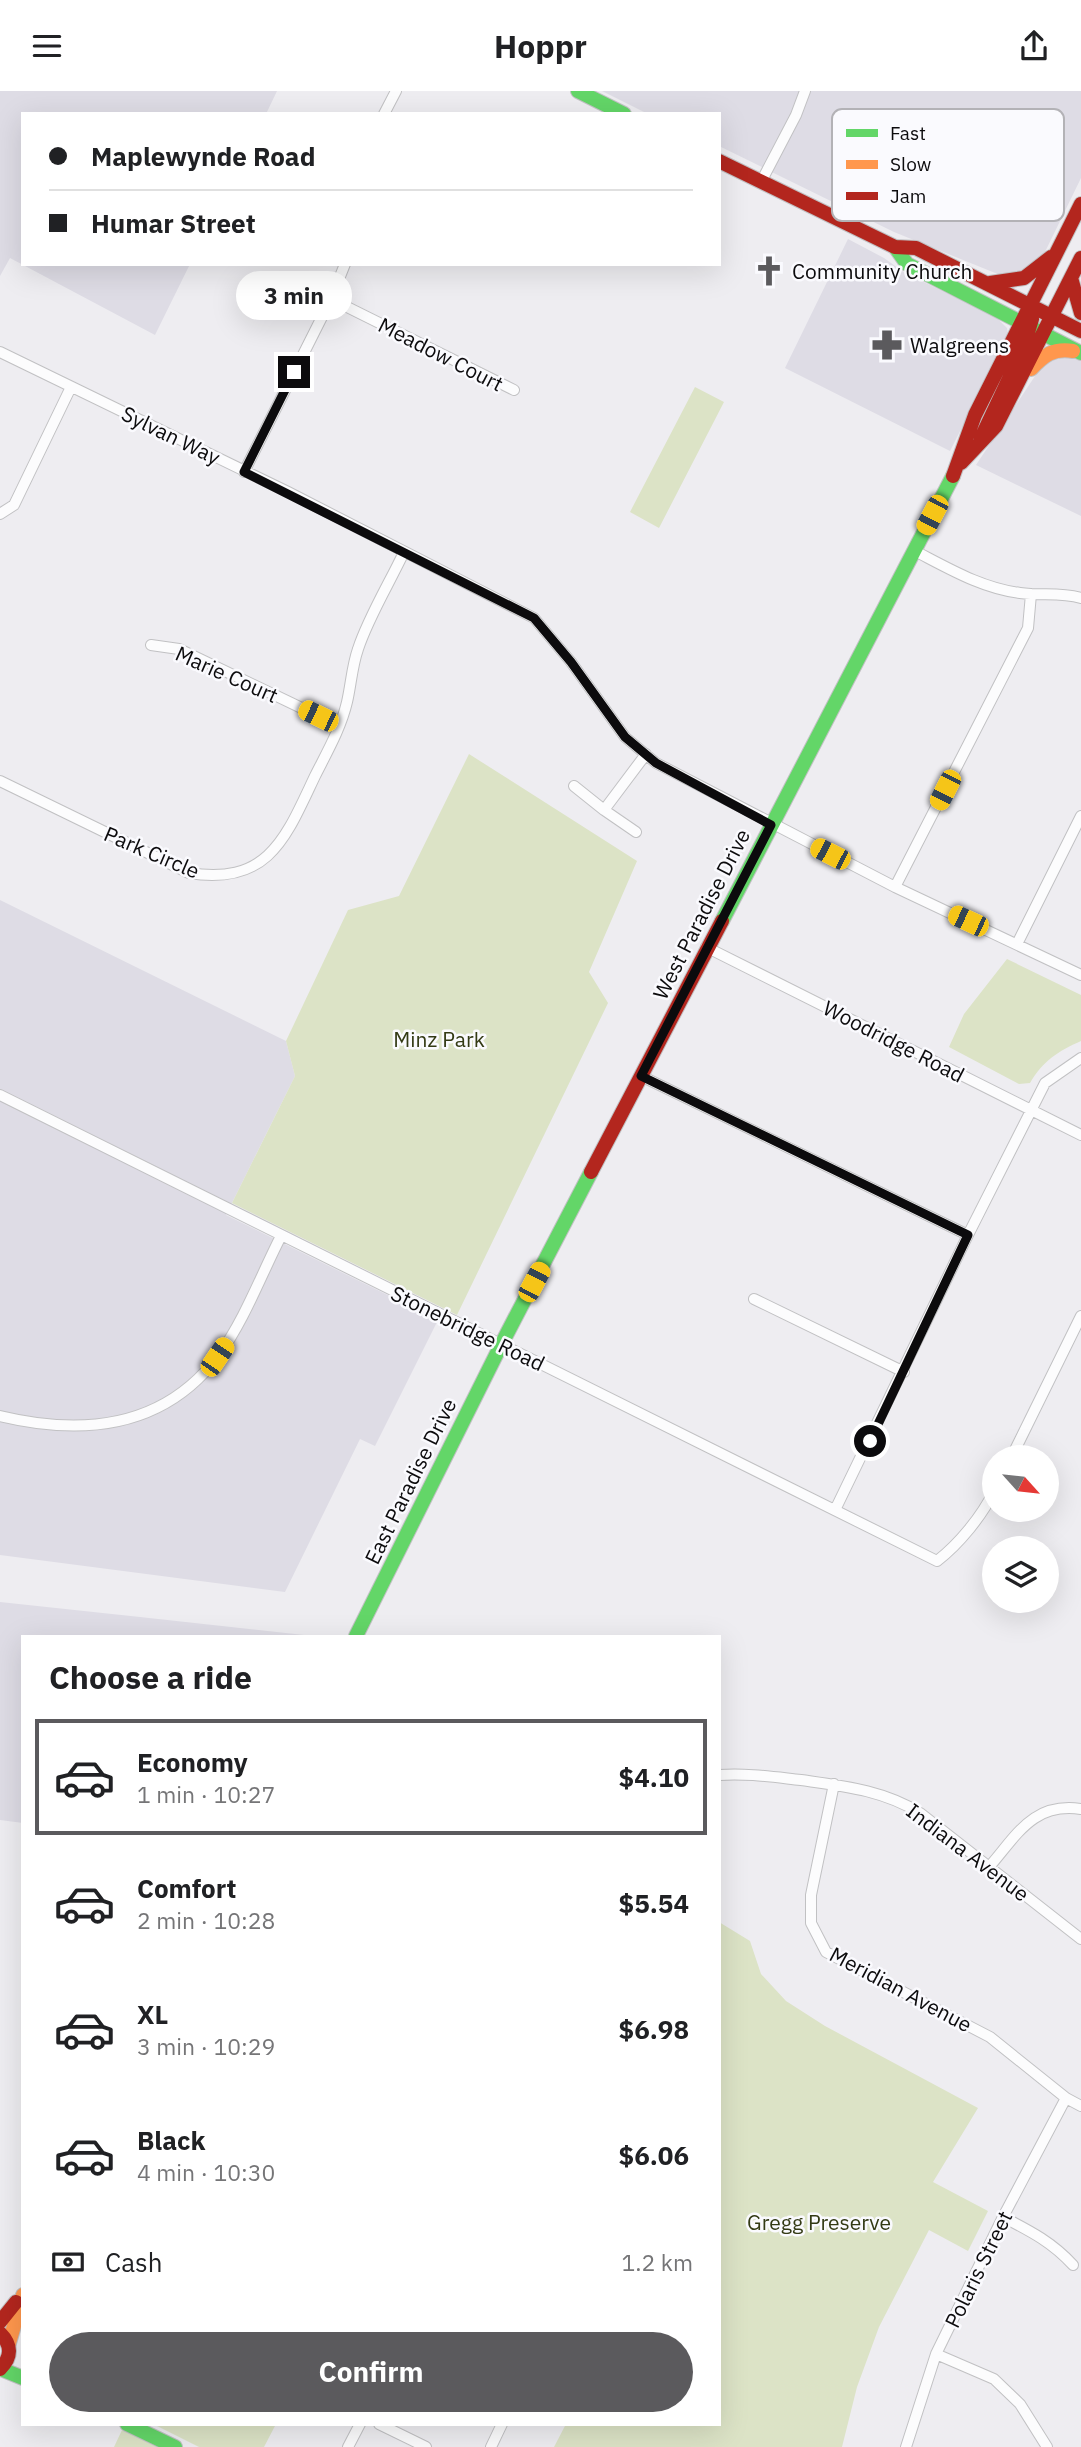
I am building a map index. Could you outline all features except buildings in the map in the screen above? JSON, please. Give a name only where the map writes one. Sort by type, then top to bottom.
[{"type":"street","points":[[385,112],[396,91]]},
{"type":"street","points":[[578,91],[620,112]]},
{"type":"street","points":[[761,182],[796,115],[805,91]]},
{"type":"street","points":[[721,162],[832,216]]},
{"type":"street","name":"West Paradise Drive","points":[[958,466],[996,426],[1018,383],[1033,327],[1031,307],[1081,204]]},
{"type":"street","points":[[841,221],[895,247],[916,248],[1081,331]]},
{"type":"street","points":[[985,284],[1023,280],[1034,275],[1062,246]]},
{"type":"street","points":[[895,247],[906,264],[1081,352]]},
{"type":"street","name":"West Paradise Drive","points":[[501,1345],[958,466],[975,415],[1033,327],[1052,317],[1081,258]]},
{"type":"street","points":[[244,472],[331,299],[344,266]]},
{"type":"street","points":[[1071,278],[1081,313]]},
{"type":"street","name":"Meadow Court","points":[[331,299],[514,390]]},
{"type":"street","points":[[980,443],[990,413],[1033,327]]},
{"type":"street","points":[[1018,383],[1044,355],[1055,349],[1081,352]]},
{"type":"street","name":"Sylvan Way","points":[[0,352],[534,618],[571,662],[625,737],[656,763],[895,887],[1081,975]]},
{"type":"street","points":[[0,514],[13,505],[71,387]]},
{"type":"street","points":[[913,550],[983,585],[1031,594],[1065,593],[1081,598]]},
{"type":"street","name":"Park Circle","points":[[0,781],[189,873],[214,877],[234,874],[273,852],[288,833],[339,726],[347,703],[358,649],[404,552]]},
{"type":"street","points":[[895,887],[1028,628],[1031,594]]},
{"type":"street","name":"Marie Court","points":[[151,645],[179,649],[339,726]]},
{"type":"street","points":[[604,810],[646,754]]},
{"type":"street","points":[[574,786],[636,832]]},
{"type":"street","points":[[1017,944],[1081,815]]},
{"type":"street","name":"Woodridge Road","points":[[706,947],[1081,1135]]},
{"type":"street","points":[[835,1510],[1045,1083],[1081,1058]]},
{"type":"street","points":[[641,1076],[968,1235]]},
{"type":"street","name":"Stonebridge Road","points":[[0,1095],[937,1561],[982,1511]]},
{"type":"street","points":[[0,1416],[49,1426],[98,1426],[141,1414],[173,1398],[196,1380],[230,1338],[281,1235]]},
{"type":"street","points":[[754,1299],[904,1372]]},
{"type":"street","points":[[1017,1445],[1081,1316]]},
{"type":"street","name":"East Paradise Drive","points":[[356,1635],[501,1345]]},
{"type":"street","name":"Indiana Avenue","points":[[721,1775],[745,1773],[834,1784],[900,1800],[920,1812],[1081,1938]]},
{"type":"street","name":"Meridian Avenue","points":[[834,1784],[811,1895],[811,1923],[826,1952],[990,2037],[1066,2098],[1081,2106]]},
{"type":"street","points":[[989,1867],[1026,1824],[1045,1810],[1081,1809]]},
{"type":"street","name":"Polaris Street","points":[[906,2447],[936,2354],[1003,2217],[1066,2098]]},
{"type":"street","points":[[1003,2217],[1044,2238],[1058,2248],[1073,2265]]},
{"type":"street","points":[[0,2322],[21,2296]]},
{"type":"street","points":[[21,2299],[6,2343],[9,2358],[0,2369],[21,2377]]},
{"type":"street","points":[[6,2343],[21,2362]]},
{"type":"street","points":[[936,2354],[994,2379],[1020,2404],[1047,2447]]},
{"type":"street","points":[[131,2426],[175,2447]]},
{"type":"street","points":[[348,2447],[359,2426]]},
{"type":"street","points":[[383,2426],[426,2447]]},
{"type":"street","points":[[491,2447],[501,2426]]},
{"type":"shaded area","points":[[0,91],[277,91],[267,112],[21,112],[21,264],[10,258],[0,276]]},
{"type":"shaded area","points":[[602,91],[1081,91],[1081,178],[1064,213],[1064,109],[832,109],[832,202],[721,147],[721,112],[644,112]]},
{"type":"shaded area","points":[[872,221],[1060,221],[1043,256],[1028,272],[1005,277]]},
{"type":"shaded area","points":[[848,239],[884,258],[905,273],[996,317],[1007,328],[1005,342],[950,451],[785,368]]},
{"type":"shaded area","points":[[25,266],[189,266],[155,335]]},
{"type":"shaded area","points":[[1059,354],[1081,358],[1081,516],[976,465],[1041,367]]},
{"type":"shaded area","points":[[0,900],[286,1041],[295,1076],[226,1215],[438,1320],[375,1446],[360,1439],[285,1592],[0,1555]]},
{"type":"shaded area","points":[[0,1602],[304,1635],[21,1635],[21,1823],[0,1820]]},
{"type":"green space","points":[[695,387],[724,402],[659,528],[630,512]]},
{"type":"green space","name":"Minz Park","points":[[469,754],[637,861],[589,972],[608,1003],[457,1315],[232,1203],[295,1076],[286,1041],[348,910],[399,896]]},
{"type":"green space","points":[[1007,959],[1081,995],[1081,1041],[1052,1058],[1030,1083],[1019,1084],[949,1047],[964,1014]]},
{"type":"green space","name":"Gregg Preserve","points":[[721,1923],[750,1941],[761,1974],[786,2001],[825,2026],[978,2108],[933,2182],[988,2211],[968,2251],[929,2230],[879,2327],[857,2387],[842,2447],[554,2447],[565,2426],[721,2426]]},
{"type":"green space","points":[[157,2426],[275,2426],[264,2447],[199,2447]]},
{"type":"green space","points":[[122,2430],[157,2447],[114,2447]]},
{"type":"traffic: fast","points":[[578,91],[620,112]]},
{"type":"traffic: fast","points":[[895,247],[907,264],[1081,353]]},
{"type":"traffic: fast","points":[[722,921],[953,476]]},
{"type":"traffic: fast","points":[[356,1635],[501,1345],[591,1172]]},
{"type":"traffic: fast","points":[[1,2369],[21,2377]]},
{"type":"traffic: fast","points":[[131,2426],[175,2447]]},
{"type":"traffic: slow","points":[[1031,369],[1049,354],[1073,351]]},
{"type":"traffic: slow","points":[[9,2343],[21,2302]]},
{"type":"traffic: jam","points":[[721,162],[832,216]]},
{"type":"traffic: jam","points":[[953,476],[975,415],[1081,204]]},
{"type":"traffic: jam","points":[[842,221],[895,247],[916,248],[1081,331]]},
{"type":"traffic: jam","points":[[990,283],[1024,278],[1051,257]]},
{"type":"traffic: jam","points":[[961,463],[996,426],[1081,258]]},
{"type":"traffic: jam","points":[[1071,278],[1081,313]]},
{"type":"traffic: jam","points":[[981,438],[1023,349],[1032,319]]},
{"type":"traffic: jam","points":[[591,1172],[722,921]]},
{"type":"traffic: jam","points":[[0,2322],[16,2302]]},
{"type":"traffic: jam","points":[[0,2333],[7,2342],[9,2351],[7,2360],[0,2369]]},
{"type":"place","name":"Community Church","points":[[769,271]]},
{"type":"place","name":"Walgreens","points":[[887,345]]},
{"type":"route","points":[[294,372],[244,472],[534,618],[571,662],[625,737],[656,763],[771,825],[641,1076],[968,1235],[870,1441]]}]
